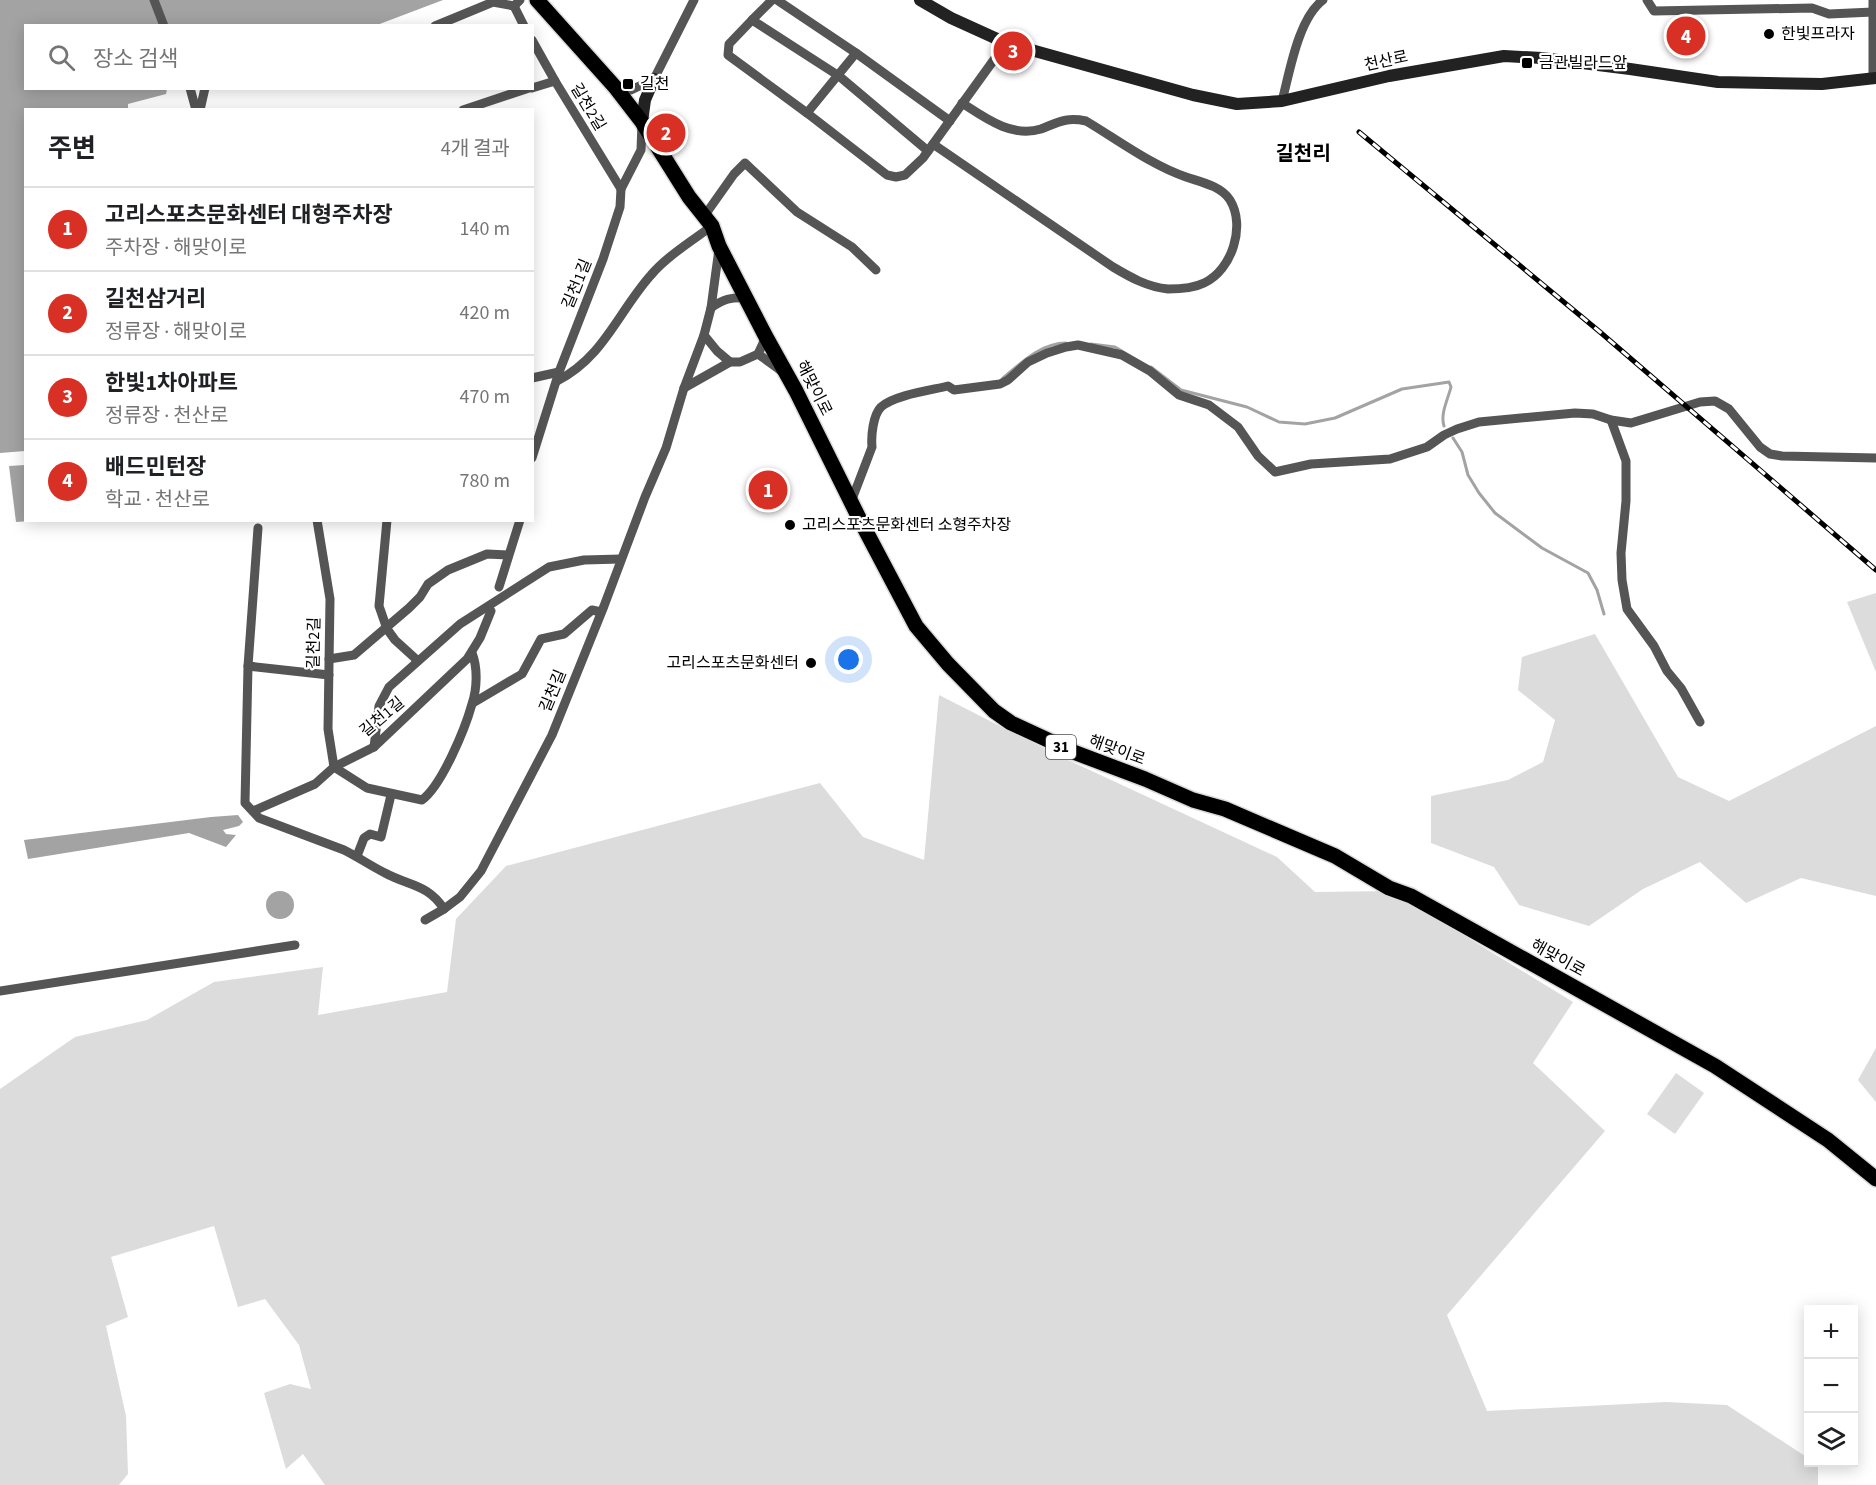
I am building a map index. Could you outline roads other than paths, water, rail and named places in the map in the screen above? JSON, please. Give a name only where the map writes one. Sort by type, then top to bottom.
[{"type":"main road","name":"해맞이로","points":[[537,0],[615,87],[642,122],[689,197],[709,220],[766,337],[788,375],[916,626],[948,664],[994,711],[1011,723],[1076,753],[1193,800],[1225,809],[1346,862],[1389,888],[1411,896],[1715,1066],[1828,1140],[1876,1179]]},
{"type":"street","points":[[154,0],[163,24]]},
{"type":"street","points":[[642,122],[645,100],[694,0]]},
{"type":"street","points":[[950,121],[856,53],[774,0],[729,44],[728,55],[887,175],[896,177],[905,175],[930,148],[950,121],[962,103],[1006,43]]},
{"type":"street","name":"천산로","points":[[920,0],[951,18],[1006,43],[1237,104],[1282,101],[1389,76],[1504,56],[1586,63],[1718,82],[1822,84],[1874,79]]},
{"type":"street","points":[[1282,101],[1304,25],[1316,5],[1323,0]]},
{"type":"street","points":[[1647,0],[1653,11],[1812,8],[1829,14],[1873,12]]},
{"type":"street","points":[[1812,8],[1819,0]]},
{"type":"street","points":[[1873,0],[1874,79]]},
{"type":"street","points":[[440,24],[493,2],[517,3],[523,24]]},
{"type":"street","points":[[752,20],[839,76],[930,148],[1136,280],[1153,287],[1169,289],[1205,283],[1221,269],[1232,251],[1237,230],[1234,210],[1229,198],[1218,188],[1164,167],[1086,121],[1073,118],[1056,121],[1029,131],[1016,130],[994,123],[962,103]]},
{"type":"street","name":"길천2길","points":[[534,44],[621,189]]},
{"type":"street","points":[[807,113],[856,53]]},
{"type":"street","points":[[615,87],[631,90],[654,79]]},
{"type":"street","points":[[534,87],[555,81]]},
{"type":"street","points":[[191,90],[197,108]]},
{"type":"street","points":[[199,108],[204,90]]},
{"type":"street","points":[[469,108],[525,90]]},
{"type":"street","name":"길천1길","points":[[534,452],[558,376],[606,251],[620,207],[621,189],[640,150],[642,122]]},
{"type":"street","points":[[534,378],[558,376],[576,371],[597,350],[630,300],[653,272],[709,220],[734,174],[745,163],[797,212],[852,247],[876,270]]},
{"type":"street","name":"길천길","points":[[425,920],[459,897],[481,871],[552,735],[666,448],[684,388],[704,335],[711,308],[720,246]]},
{"type":"street","points":[[711,308],[731,297],[747,298]]},
{"type":"street","points":[[704,335],[730,362]]},
{"type":"street","points":[[684,388],[730,362],[740,362],[758,354],[766,337]]},
{"type":"street","points":[[851,502],[872,447],[871,439],[877,416],[882,407],[904,396],[948,386],[954,390],[1000,384],[1028,362],[1047,353],[1078,345],[1122,355],[1150,371],[1179,394],[1209,405],[1238,427],[1258,456],[1275,472],[1311,464],[1398,457],[1427,447],[1444,435],[1479,422],[1575,413],[1593,414],[1631,423],[1700,402],[1715,401],[1729,409],[1760,447],[1770,454],[1876,458]]},
{"type":"street","points":[[758,354],[788,375]]},
{"type":"street","points":[[1611,420],[1626,461],[1626,501],[1621,553],[1622,580],[1627,609],[1654,646],[1667,671],[1681,688],[1700,722]]},
{"type":"street","name":"길천2길","points":[[317,522],[330,599],[328,729],[334,767]]},
{"type":"street","points":[[387,522],[379,606],[387,629],[417,660]]},
{"type":"street","points":[[499,587],[519,522]]},
{"type":"street","points":[[258,528],[248,666],[244,803],[259,818],[357,856],[386,874],[428,891],[437,897],[444,909]]},
{"type":"street","points":[[329,659],[354,655],[387,629],[420,597],[428,584],[448,570],[487,554],[508,555]]},
{"type":"street","points":[[374,747],[379,706],[389,687],[460,624],[549,567],[584,560],[621,559]]},
{"type":"street","points":[[473,703],[522,674],[541,639],[564,634],[592,610],[601,612]]},
{"type":"street","name":"길천1길","points":[[253,811],[315,784],[334,767],[374,747],[472,653],[491,611]]},
{"type":"street","points":[[334,767],[367,789],[422,800],[430,794],[454,751],[473,703],[476,665],[472,653]]},
{"type":"street","points":[[248,666],[329,675]]},
{"type":"street","points":[[357,856],[364,838],[370,834],[381,837],[392,795]]},
{"type":"street","points":[[0,991],[295,945]]},
{"type":"waterway","points":[[1003,378],[1040,350],[1066,343]]},
{"type":"waterway","points":[[1091,344],[1115,347],[1122,351]]},
{"type":"waterway","points":[[1151,367],[1181,390],[1247,407],[1279,422],[1305,424],[1335,418],[1402,389],[1449,382],[1451,387],[1444,412],[1444,426]]},
{"type":"waterway","points":[[1453,438],[1462,452],[1468,475],[1495,513],[1542,548],[1588,573],[1597,590],[1604,614]]},
{"type":"railway","points":[[1359,132],[1600,332],[1876,570]]},
{"type":"place","name":"한빛프라자","points":[[1769,34]]},
{"type":"place","name":"배드민턴장","points":[[1686,36]]},
{"type":"place","name":"한빛1차아파트","points":[[1013,51]]},
{"type":"place","name":"금관빌라드앞","points":[[1527,63]]},
{"type":"place","name":"길천","points":[[628,84]]},
{"type":"place","name":"길천삼거리","points":[[666,133]]},
{"type":"place","name":"고리스포츠문화센터 대형주차장","points":[[768,490]]},
{"type":"place","name":"고리스포츠문화센터 소형주차장","points":[[790,525]]},
{"type":"place","name":"고리스포츠문화센터","points":[[811,663]]},
{"type":"district","name":"길천리","points":[[1303,154]]}]
